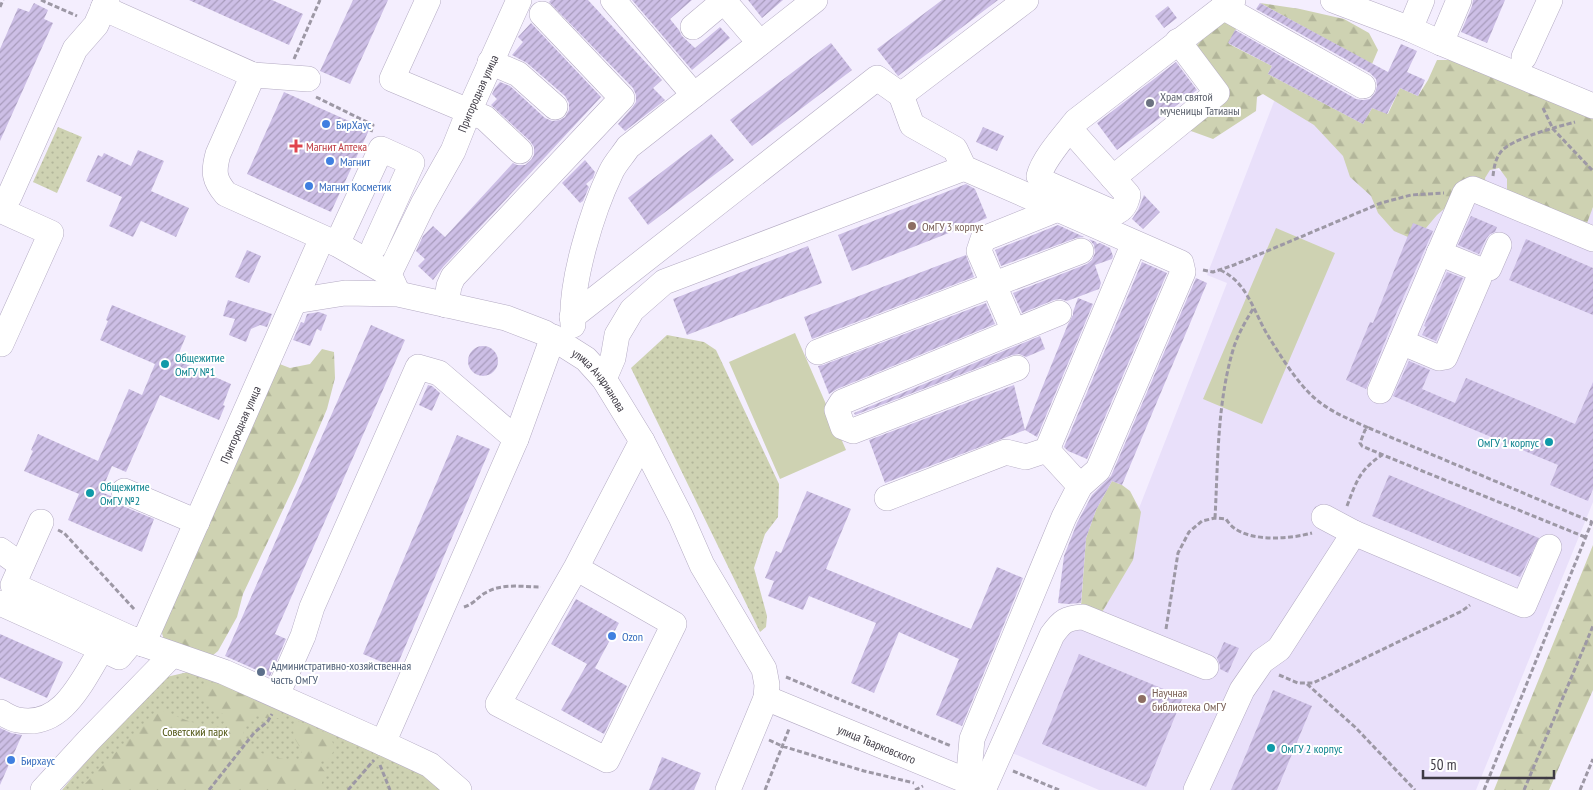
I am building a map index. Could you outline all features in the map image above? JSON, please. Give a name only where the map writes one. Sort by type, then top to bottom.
[{"type":"street","points":[[428,0],[392,79],[485,118],[520,151]]},
{"type":"street","name":"Пригородная улица","points":[[394,284],[423,204],[453,151],[490,62],[519,0]]},
{"type":"street","points":[[613,0],[694,95]]},
{"type":"street","points":[[693,28],[724,0],[760,44]]},
{"type":"street","name":"улица Андрианова","points":[[728,790],[766,698],[767,686],[764,669],[702,565],[681,517],[642,441],[604,379],[586,359],[562,343],[573,324],[572,317],[579,270],[592,220],[612,171],[628,147],[815,0]]},
{"type":"street","points":[[900,95],[1026,0]]},
{"type":"street","points":[[1333,0],[1410,28],[1441,43],[1527,69],[1585,113]]},
{"type":"street","points":[[1410,28],[1422,0]]},
{"type":"street","points":[[1441,43],[1459,0]]},
{"type":"street","points":[[1527,69],[1550,0]]},
{"type":"street","points":[[1070,129],[1128,195],[1126,204],[1119,211],[1114,213],[1046,183],[1039,176],[1041,168],[1070,129],[1076,121],[1228,4],[1363,86]]},
{"type":"street","points":[[0,345],[51,233],[5,204],[75,49],[102,11],[253,75],[308,79]]},
{"type":"street","points":[[446,305],[449,286],[453,277],[622,98],[542,14]]},
{"type":"street","points":[[1113,178],[1217,93],[1178,41]]},
{"type":"street","points":[[490,62],[518,74],[555,108]]},
{"type":"street","points":[[253,75],[218,154],[214,168],[217,184],[226,194],[329,241],[394,284],[446,305],[506,318],[545,333],[562,343],[516,439],[380,750]]},
{"type":"street","points":[[572,317],[877,78],[900,95],[912,124],[955,148],[964,168],[1181,263],[1183,272],[1098,470],[1080,486],[1060,527],[972,739],[971,754],[981,787]]},
{"type":"street","points":[[602,120],[628,147]]},
{"type":"street","name":"Пригородная улица","points":[[143,637],[197,522],[295,301],[380,149],[412,163],[400,193]]},
{"type":"street","points":[[604,379],[613,358],[617,335],[632,310],[664,282],[964,168]]},
{"type":"street","points":[[1380,391],[1440,253],[1471,192],[1593,239]]},
{"type":"street","points":[[374,247],[400,193],[423,204]]},
{"type":"street","points":[[1014,331],[979,251],[982,240],[1058,209]]},
{"type":"street","points":[[887,498],[1006,452],[1026,457],[1047,450],[1134,243]]},
{"type":"street","points":[[1440,253],[1478,269],[1488,268],[1499,245]]},
{"type":"street","points":[[818,352],[1081,251]]},
{"type":"street","points":[[1401,342],[1439,358],[1445,357],[1479,278],[1478,269]]},
{"type":"street","points":[[295,301],[394,284]]},
{"type":"street","points":[[1017,368],[853,431],[843,427],[837,410],[842,402],[1059,313]]},
{"type":"street","points":[[277,695],[303,636],[312,607],[418,367],[439,373],[516,439]]},
{"type":"street","points":[[576,568],[674,624],[606,760],[498,704],[576,568],[642,441]]},
{"type":"street","points":[[1047,450],[1080,486]]},
{"type":"street","points":[[124,491],[197,522]]},
{"type":"street","points":[[1328,519],[1354,533],[1524,605],[1549,548]]},
{"type":"street","points":[[41,522],[12,585],[143,637],[172,655],[224,672],[277,695],[380,750],[430,765],[459,790]]},
{"type":"street","points":[[1196,790],[1242,690],[1262,661],[1279,649],[1354,533]]},
{"type":"street","points":[[0,550],[21,565]]},
{"type":"street","points":[[0,603],[119,656],[143,637]]},
{"type":"street","points":[[981,787],[994,764],[1052,635],[1060,623],[1071,618],[1083,617],[1206,667]]},
{"type":"street","points":[[0,712],[17,720],[37,720],[57,713],[67,704],[102,649]]},
{"type":"street","points":[[43,790],[172,655]]},
{"type":"street","name":"улица Тварковского","points":[[766,698],[981,787]]},
{"type":"path","points":[[41,0],[102,11]]},
{"type":"path","points":[[1527,69],[1553,129],[1593,171]]},
{"type":"path","points":[[1181,263],[1213,272],[1234,265],[1380,203],[1411,195],[1471,192],[1486,186],[1493,177],[1495,163],[1501,151],[1518,140],[1553,129],[1585,113]]},
{"type":"path","points":[[1220,270],[1228,273],[1242,286],[1267,334],[1297,378],[1317,400],[1336,413],[1592,520],[1484,790]]},
{"type":"path","points":[[1216,518],[1218,458],[1224,395],[1233,350],[1253,308]]},
{"type":"path","points":[[1369,428],[1365,430],[1360,443],[1362,446],[1586,537]]},
{"type":"path","points":[[1160,649],[1167,622],[1178,553],[1189,532],[1202,521],[1216,518],[1226,519],[1234,528],[1246,534],[1286,538],[1328,519],[1369,463],[1383,455]]},
{"type":"path","points":[[41,522],[64,533],[143,637]]},
{"type":"path","points":[[442,605],[458,610],[472,605],[485,592],[500,586],[544,587],[555,585],[563,590]]},
{"type":"path","points":[[1262,661],[1266,668],[1298,683],[1313,683],[1462,610],[1488,590]]},
{"type":"path","points":[[1524,790],[1593,626]]},
{"type":"path","points":[[1306,683],[1355,727],[1415,790]]},
{"type":"path","points":[[806,686],[971,754]]},
{"type":"path","points":[[209,790],[254,733],[268,721],[275,708],[277,695]]},
{"type":"path","points":[[765,790],[789,728]]},
{"type":"path","points":[[782,746],[864,771],[923,786],[915,790]]},
{"type":"path","points":[[348,790],[380,750]]},
{"type":"path","points":[[1580,790],[1593,759]]},
{"type":"path","points":[[994,764],[1059,790]]},
{"type":"shaded area","points":[[1282,81],[1363,124],[1421,139],[1593,209],[1593,502],[1476,790],[1099,790],[1010,752],[1065,631],[1093,626],[1227,283],[1207,275]]},
{"type":"green space","points":[[1260,3],[1300,9],[1344,19],[1369,33],[1378,50],[1372,64]]},
{"type":"green space","points":[[1224,20],[1237,27],[1229,44],[1272,66],[1268,74],[1363,124],[1372,108],[1388,114],[1400,88],[1418,96],[1437,60],[1454,60],[1593,117],[1593,207],[1583,234],[1507,196],[1507,179],[1499,168],[1490,170],[1485,178],[1486,185],[1465,191],[1437,215],[1426,228],[1408,237],[1394,231],[1378,213],[1371,196],[1350,177],[1343,156],[1314,125],[1263,94],[1257,97],[1256,111],[1213,139],[1191,131],[1184,125],[1225,93],[1192,50],[1217,24]]},
{"type":"green space","points":[[58,127],[82,137],[57,193],[33,182]]},
{"type":"green space","points":[[1276,228],[1335,253],[1262,424],[1203,399]]},
{"type":"green space","points":[[795,333],[846,450],[780,479],[729,362]]},
{"type":"green space","points":[[667,335],[704,342],[716,350],[779,484],[778,517],[765,534],[754,568],[767,616],[766,627],[760,632],[631,368]]},
{"type":"green space","points":[[322,349],[334,352],[335,378],[327,409],[296,482],[243,594],[237,617],[218,651],[212,656],[165,643],[160,627],[277,363],[290,368],[310,364]]},
{"type":"green space","points":[[1112,481],[1130,491],[1141,512],[1133,560],[1101,614],[1081,606],[1086,538],[1096,510]]},
{"type":"green space","points":[[1593,545],[1593,690],[1549,790],[1494,790]]},
{"type":"green space","name":"Советский парк","points":[[201,669],[420,769],[445,790],[62,790],[136,702],[162,678]]},
{"type":"green space","points":[[215,682],[274,703],[282,710],[279,718],[266,718],[256,714],[249,720],[243,735],[244,743],[257,751],[277,758],[299,759],[302,751],[295,739],[292,726],[299,721],[330,735],[335,749],[328,760],[318,762],[325,772],[320,790],[79,790],[158,709],[191,722],[219,727],[226,721],[223,714],[208,705],[200,695],[203,684]]},
{"type":"building","points":[[189,0],[272,0],[303,14],[289,45]]},
{"type":"building","points":[[353,0],[388,0],[350,84],[320,71]]},
{"type":"building","points":[[551,0],[588,0],[662,80],[653,88],[665,100],[625,131],[618,124],[636,102],[633,88],[549,2]]},
{"type":"building","points":[[632,0],[692,0],[670,19],[682,36],[695,48],[720,27],[730,38],[692,70]]},
{"type":"building","points":[[748,0],[783,0],[762,18]]},
{"type":"building","points":[[942,0],[998,0],[898,76],[877,49]]},
{"type":"building","points":[[1473,0],[1505,0],[1487,43],[1461,32]]},
{"type":"building","points":[[34,3],[48,10],[44,19],[53,23],[0,141],[0,49],[18,8],[29,12]]},
{"type":"building","points":[[1260,3],[1388,72],[1401,44],[1417,51],[1407,72],[1425,80],[1418,96],[1400,88],[1387,114],[1372,108],[1363,124],[1268,74],[1272,66],[1228,43],[1235,30],[1356,99],[1370,99],[1375,93],[1377,86],[1376,79],[1370,73],[1256,9]]},
{"type":"building","points":[[1168,6],[1177,18],[1164,28],[1155,16]]},
{"type":"building","points":[[531,23],[601,97],[433,280],[418,266],[425,259],[416,251],[423,236],[433,226],[445,237],[513,163],[525,165],[534,155],[534,147],[530,141],[491,105],[497,99],[492,94],[495,88],[500,82],[510,86],[545,118],[552,121],[565,117],[569,110],[569,103],[565,96],[527,63],[512,55],[523,42],[518,37]]},
{"type":"building","points":[[831,43],[852,70],[752,146],[730,120]]},
{"type":"building","name":"Храм святой мученицы Татианы","points":[[1176,62],[1197,90],[1117,150],[1097,123]]},
{"type":"building","points":[[284,92],[369,130],[331,212],[247,174]]},
{"type":"building","points":[[983,127],[1004,136],[997,151],[976,142]]},
{"type":"building","points":[[711,134],[734,160],[648,225],[628,198]]},
{"type":"building","points":[[138,150],[164,161],[151,191],[189,208],[176,237],[141,221],[133,237],[109,226],[122,197],[86,181],[98,155],[102,157],[104,153],[131,166]]},
{"type":"building","points":[[585,160],[595,172],[593,178],[586,184],[589,187],[583,201],[580,203],[562,183]]},
{"type":"building","name":"ОмГУ 3 корпус","points":[[966,184],[975,189],[987,218],[852,271],[838,235]]},
{"type":"building","points":[[1144,195],[1160,212],[1143,229],[1132,219]]},
{"type":"building","points":[[1471,216],[1497,227],[1495,232],[1486,239],[1479,254],[1458,245]]},
{"type":"building","points":[[1413,223],[1433,231],[1396,314],[1366,389],[1346,380],[1370,322],[1373,323]]},
{"type":"building","points":[[1058,225],[1084,237],[1076,238],[1001,266],[995,250]]},
{"type":"building","points":[[1089,239],[1110,248],[1113,256],[1112,259],[1095,265],[1101,283],[1099,289],[1067,301],[1054,300],[1022,313],[1013,293],[1087,264],[1092,260],[1095,253],[1094,245]]},
{"type":"building","points":[[1526,239],[1593,268],[1593,315],[1509,280]]},
{"type":"building","points":[[808,246],[822,283],[687,335],[673,299]]},
{"type":"building","points":[[247,250],[261,256],[249,283],[235,277]]},
{"type":"building","points":[[966,255],[974,277],[812,339],[804,317]]},
{"type":"building","points":[[1142,262],[1167,273],[1087,459],[1068,451],[1064,447]]},
{"type":"building","points":[[1447,272],[1463,278],[1436,341],[1422,335]]},
{"type":"building","points":[[1196,278],[1207,283],[1122,485],[1112,481],[1096,510],[1086,538],[1081,603],[1058,603],[1064,556],[1077,523],[1092,495],[1111,476]]},
{"type":"building","points":[[1078,298],[1093,304],[1037,437],[1025,430],[1073,315]]},
{"type":"building","points":[[228,300],[272,314],[267,327],[260,325],[251,329],[246,342],[229,335],[235,319],[223,316]]},
{"type":"building","points":[[986,303],[995,324],[829,394],[818,366]]},
{"type":"building","points":[[112,305],[186,336],[176,360],[231,384],[219,420],[160,395],[126,472],[112,466],[101,492],[111,496],[118,504],[154,519],[142,552],[68,520],[79,494],[24,471],[38,434],[98,461],[129,389],[142,395],[155,364],[100,340]]},
{"type":"building","points":[[319,312],[327,315],[321,331],[317,329],[310,346],[293,340],[301,322],[304,323],[307,314]]},
{"type":"building","points":[[371,325],[405,340],[275,634],[286,639],[270,676],[225,656]]},
{"type":"building","points":[[1040,336],[1045,349],[1026,357],[1019,354],[1012,355],[855,415],[854,413]]},
{"type":"building","points":[[483,346],[493,351],[498,361],[493,371],[483,376],[473,371],[468,361],[473,351]]},
{"type":"building","name":"ОмГУ 1 корпус","points":[[1409,361],[1430,370],[1422,389],[1455,403],[1466,378],[1575,424],[1593,382],[1593,489],[1588,501],[1550,485],[1558,465],[1393,396]]},
{"type":"building","points":[[428,385],[440,393],[432,411],[419,405]]},
{"type":"building","points":[[1014,385],[1025,430],[885,483],[869,440]]},
{"type":"building","points":[[457,435],[490,449],[396,668],[363,654]]},
{"type":"building","points":[[1389,475],[1539,538],[1520,577],[1372,516]]},
{"type":"building","points":[[807,491],[851,509],[826,569],[971,629],[997,567],[1023,578],[962,726],[936,715],[959,659],[899,632],[874,693],[851,683],[876,623],[809,596],[803,610],[768,596],[774,581],[765,578],[776,551],[781,553]]},
{"type":"building","points":[[576,599],[619,623],[595,668],[627,686],[604,734],[561,710],[587,664],[551,644]]},
{"type":"building","points":[[0,634],[63,662],[47,698],[0,677]]},
{"type":"building","points":[[1224,642],[1239,648],[1228,673],[1220,669],[1217,658]]},
{"type":"building","points":[[1079,654],[1183,697],[1146,787],[1042,744]]},
{"type":"building","name":"ОмГУ 2 корпус","points":[[1273,690],[1312,706],[1277,790],[1231,790]]},
{"type":"building","points":[[0,728],[22,735],[0,785]]},
{"type":"building","points":[[662,757],[701,773],[694,790],[649,790]]},
{"type":"place","name":"Храм святой мученицы Татианы","points":[[1150,103]]},
{"type":"place","name":"БирХаус","points":[[326,124]]},
{"type":"place","name":"Магнит Аптека","points":[[296,146]]},
{"type":"place","name":"Магнит","points":[[330,161]]},
{"type":"place","name":"Магнит Косметик","points":[[309,186]]},
{"type":"place","name":"ОмГУ 3 корпус","points":[[912,226]]},
{"type":"place","name":"Общежитие ОмГУ №1","points":[[165,364]]},
{"type":"place","name":"ОмГУ 1 корпус","points":[[1549,442]]},
{"type":"place","name":"Общежитие ОмГУ №2","points":[[90,493]]},
{"type":"place","name":"Ozon","points":[[612,636]]},
{"type":"place","name":"Административно-хозяйственная часть ОмГУ","points":[[261,672]]},
{"type":"place","name":"Научная библиотека ОмГУ","points":[[1142,699]]},
{"type":"place","name":"ОмГУ 2 корпус","points":[[1271,748]]},
{"type":"place","name":"Бирхаус","points":[[11,760]]}]
